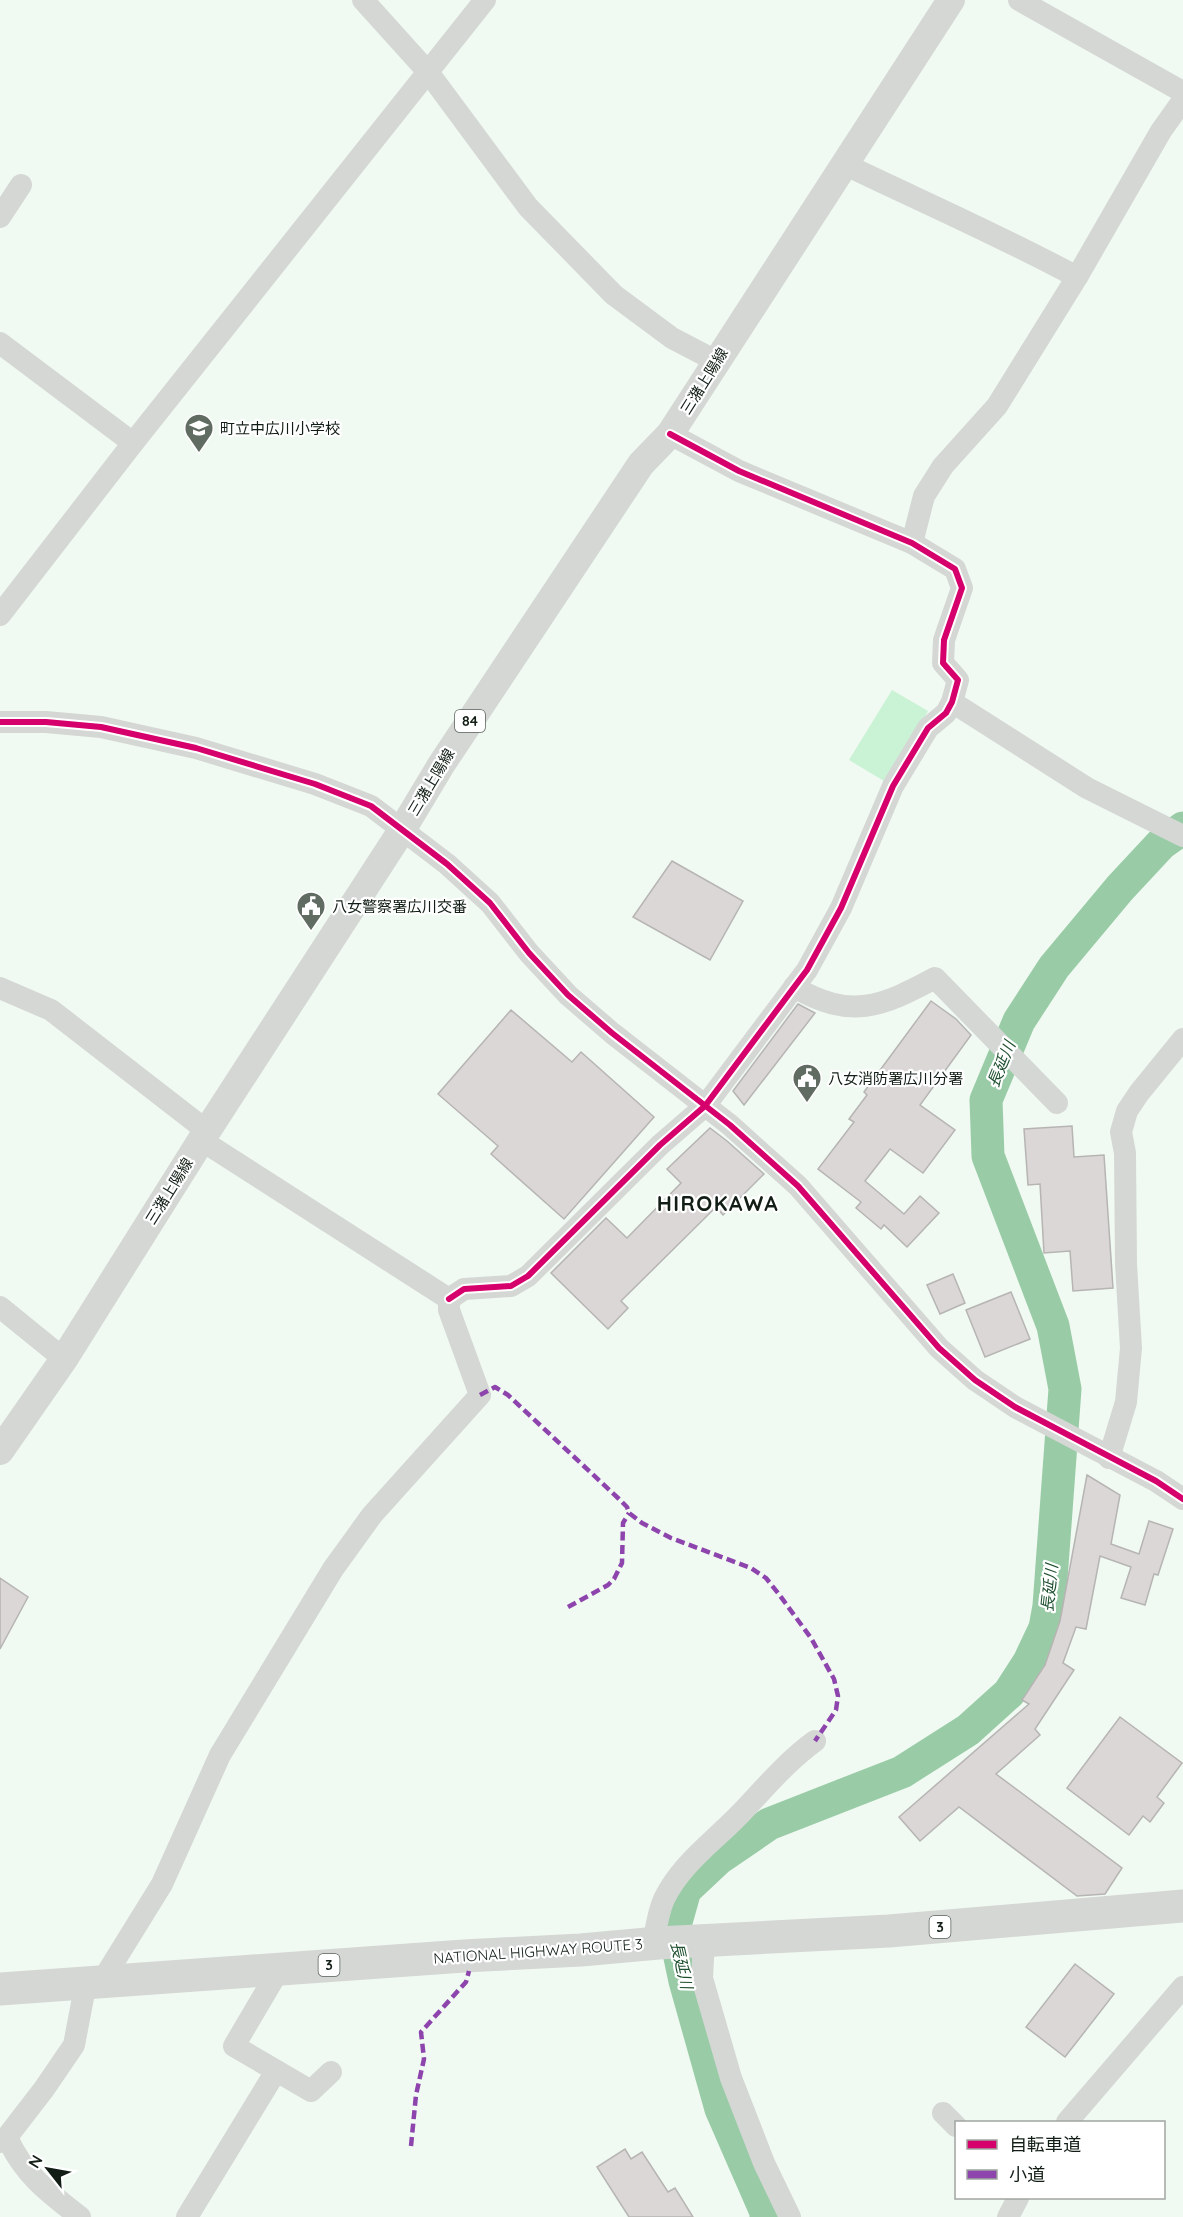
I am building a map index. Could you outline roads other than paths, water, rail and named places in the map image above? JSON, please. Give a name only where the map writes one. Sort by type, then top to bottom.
[{"type":"highway","name":"NATIONAL HIGHWAY ROUTE 3","points":[[0,1989],[655,1943],[888,1932],[1183,1906]]},
{"type":"main road","name":"三潴上陽線","points":[[0,1451],[64,1359],[204,1136],[402,830],[441,765],[641,464],[670,434],[951,0]]},
{"type":"street","points":[[363,0],[428,72],[528,207],[614,295],[672,338],[716,361]]},
{"type":"street","points":[[0,615],[133,443],[484,0]]},
{"type":"street","points":[[1019,0],[1183,92]]},
{"type":"street","points":[[912,543],[924,496],[943,466],[997,406],[1077,277],[1161,130],[1183,100]]},
{"type":"street","points":[[846,165],[954,218],[1016,244],[1077,277]]},
{"type":"street","points":[[0,217],[21,185]]},
{"type":"street","points":[[0,343],[133,443]]},
{"type":"street","points":[[449,1299],[464,1289],[512,1286],[528,1276],[660,1145],[705,1106],[807,970],[841,908],[893,786],[928,728],[946,714],[958,680],[943,663],[944,640],[962,588],[955,569],[912,543],[739,471],[670,434]]},
{"type":"street","points":[[952,702],[1087,788],[1183,836]]},
{"type":"street","points":[[0,722],[46,722],[101,727],[196,748],[315,784],[371,806],[447,864],[490,903],[529,953],[568,995],[612,1033],[730,1125],[798,1186],[903,1309],[946,1354],[975,1380],[1015,1407],[1156,1481],[1183,1498]]},
{"type":"street","points":[[794,987],[816,1000],[844,1007],[875,1006],[904,995],[935,978],[1057,1103]]},
{"type":"street","points":[[0,988],[51,1010],[204,1136],[449,1299]]},
{"type":"street","points":[[1109,1458],[1126,1402],[1131,1348],[1126,1264],[1125,1154],[1121,1132],[1127,1111],[1183,1039]]},
{"type":"street","points":[[80,2217],[43,2189],[15,2157],[3,2139],[44,2089],[74,2045],[94,1982],[162,1884],[220,1755],[333,1569],[372,1515],[480,1395],[449,1310],[449,1299]]},
{"type":"street","points":[[0,1307],[64,1359]]},
{"type":"street","points":[[655,1943],[663,1901],[677,1877],[798,1752],[814,1741]]},
{"type":"street","points":[[700,1941],[702,1978],[731,2078],[764,2163],[790,2217]]},
{"type":"street","points":[[280,1968],[234,2046],[311,2091],[331,2072]]},
{"type":"street","points":[[1068,2121],[1183,1987]]},
{"type":"street","points":[[187,2217],[276,2070]]},
{"type":"street","points":[[1008,2217],[1017,2199]]},
{"type":"waterway","name":"長延川","points":[[766,2217],[766,2212],[721,2109],[685,1981],[674,1929],[685,1890],[718,1859],[769,1824],[902,1772],[968,1730],[1009,1693],[1029,1662],[1045,1628],[1049,1606],[1065,1389],[1053,1326],[988,1156],[986,1100],[1019,1021],[1054,967],[1120,888],[1161,844],[1183,828]]},
{"type":"place","name":"町立中広川小学校","points":[[199,454]]},
{"type":"place","name":"八女警察署広川交番","points":[[311,932]]},
{"type":"place","name":"八女消防署広川分署","points":[[807,1104]]},
{"type":"district","name":"HIROKAWA","points":[[718,1203]]}]
